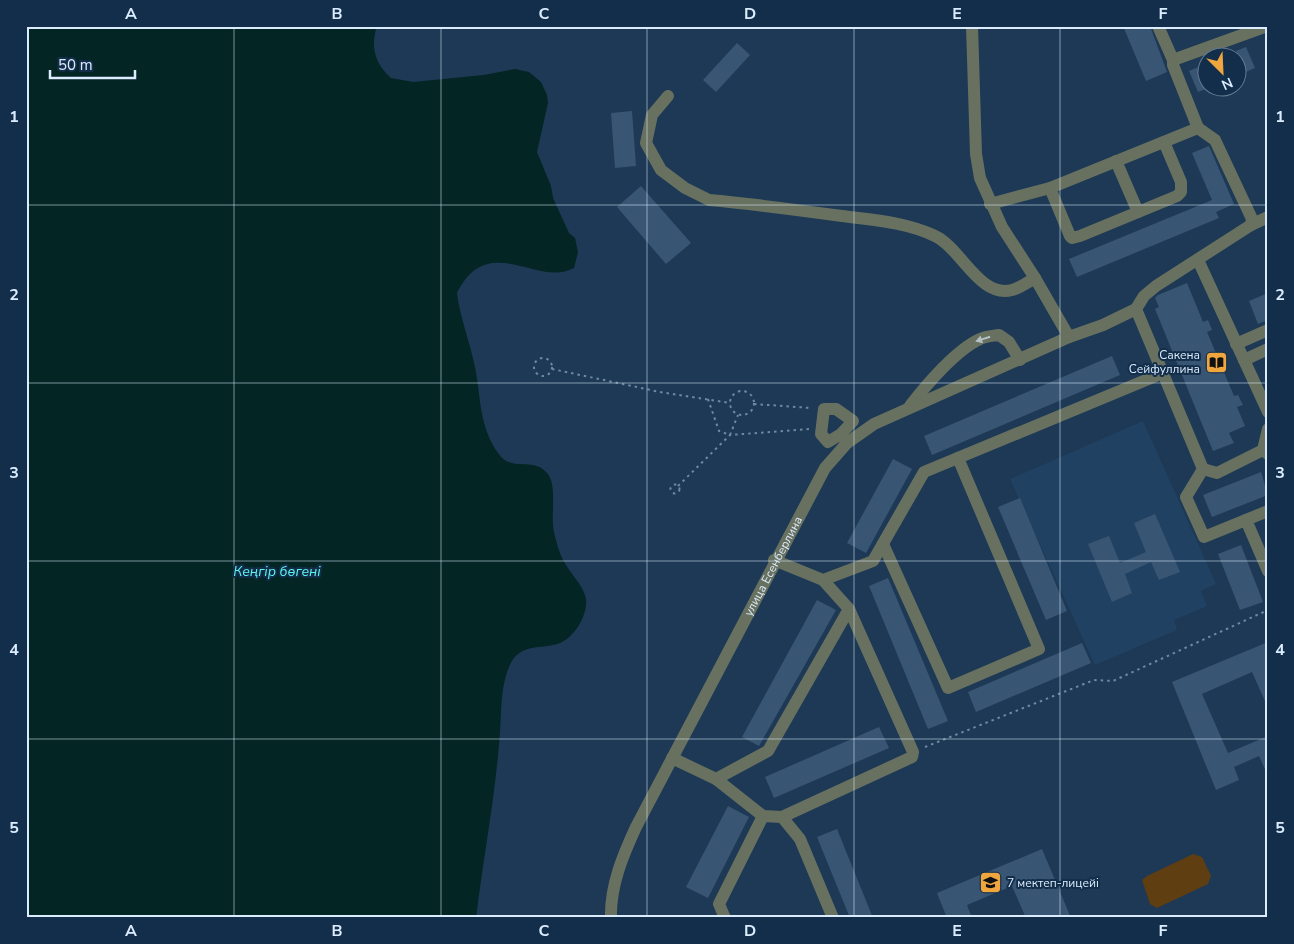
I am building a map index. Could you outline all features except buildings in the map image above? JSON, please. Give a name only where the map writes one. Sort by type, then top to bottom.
[{"type":"street","points":[[972,26],[976,154],[980,178],[990,204],[1002,227],[1036,278],[1069,337]]},
{"type":"street","points":[[1158,26],[1174,60],[1173,66],[1198,128],[1215,140],[1252,219],[1251,225]]},
{"type":"street","points":[[1174,60],[1266,26]]},
{"type":"street","points":[[668,96],[652,115],[646,143],[660,170],[685,188],[709,200],[887,222],[921,230],[938,237],[968,264],[985,285],[994,291],[1011,290],[1036,278]]},
{"type":"street","points":[[990,204],[1050,188],[1198,128]]},
{"type":"street","points":[[1050,188],[1072,238],[1138,212],[1177,196],[1181,192],[1180,182],[1164,142]]},
{"type":"street","points":[[1116,161],[1138,212]]},
{"type":"street","points":[[1203,469],[1136,309],[1144,296],[1156,286],[1251,225],[1268,217]]},
{"type":"street","points":[[1198,260],[1268,412]]},
{"type":"street","name":"улица Есенберлина","points":[[611,918],[614,886],[623,855],[774,560],[825,468],[844,439],[908,408],[1069,337],[1103,325],[1136,309]]},
{"type":"street","points":[[1236,344],[1268,330]]},
{"type":"street","points":[[908,408],[926,385],[965,348],[982,338],[1000,335],[1009,342],[1020,360]]},
{"type":"street","points":[[1244,360],[1268,349]]},
{"type":"street","points":[[823,580],[873,561],[924,472],[1162,373]]},
{"type":"street","points":[[824,409],[836,409],[853,421],[844,439],[828,442],[821,434],[824,409]]},
{"type":"street","points":[[1203,469],[1217,473],[1266,452],[1268,429]]},
{"type":"street","points":[[883,544],[948,688],[1039,649],[958,458]]},
{"type":"street","points":[[1203,469],[1186,497],[1204,537],[1268,511]]},
{"type":"street","points":[[1246,520],[1268,570]]},
{"type":"street","points":[[672,758],[716,779],[763,816],[782,817],[912,757],[913,752],[848,609],[823,580],[774,560]]},
{"type":"street","points":[[716,779],[768,751],[848,609]]},
{"type":"street","points":[[725,918],[719,904],[763,816]]},
{"type":"street","points":[[782,817],[800,839],[833,918]]},
{"type":"path","points":[[546,358],[551,361],[552,369],[549,375],[543,376],[535,372],[534,366],[539,359],[546,358]]},
{"type":"path","points":[[552,369],[660,392],[708,398],[730,403]]},
{"type":"path","points":[[744,391],[752,396],[754,404],[749,413],[738,415],[732,410],[730,403],[733,395],[744,391]]},
{"type":"path","points":[[708,398],[719,431],[730,435],[822,429]]},
{"type":"path","points":[[754,404],[824,409]]},
{"type":"path","points":[[678,486],[730,435],[738,415]]},
{"type":"path","points":[[913,752],[1094,680],[1112,681],[1268,610]]},
{"type":"shaded area","points":[[1143,421],[1216,584],[1201,591],[1207,606],[1174,620],[1177,630],[1095,665],[1010,479]]},
{"type":"shaded area","points":[[1193,854],[1202,857],[1211,876],[1208,884],[1157,908],[1150,904],[1142,880]]},
{"type":"water","name":"Кеңгір бөгені","points":[[26,26],[377,26],[374,41],[375,55],[381,67],[391,78],[413,82],[484,75],[515,69],[529,72],[541,82],[547,95],[548,103],[537,152],[551,186],[553,198],[569,233],[575,238],[578,252],[574,268],[560,272],[544,271],[513,264],[483,265],[469,275],[457,293],[460,312],[475,367],[487,433],[503,459],[516,464],[529,464],[541,468],[550,478],[553,492],[553,525],[560,554],[585,594],[586,605],[583,618],[571,636],[560,643],[525,650],[513,659],[509,667],[502,695],[497,767],[476,918],[26,918]]},
{"type":"place","name":"Сакена Сейфуллина","points":[[1216,362]]},
{"type":"place","name":"7 мектеп-лицейі","points":[[991,883]]}]
